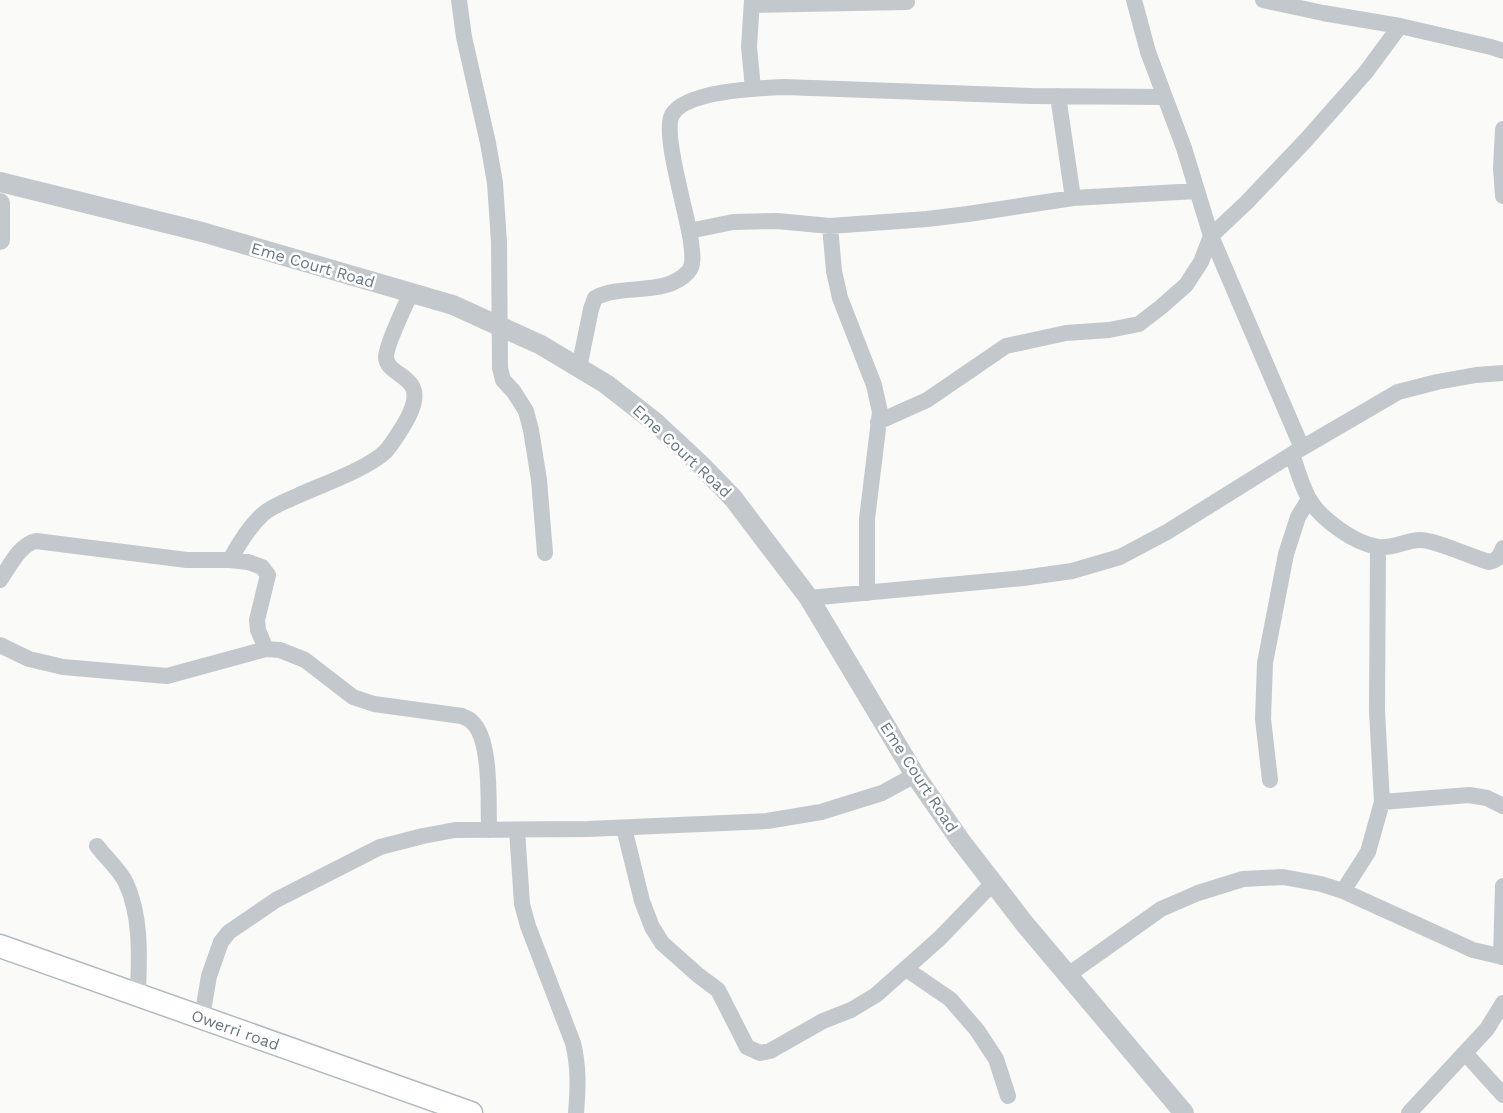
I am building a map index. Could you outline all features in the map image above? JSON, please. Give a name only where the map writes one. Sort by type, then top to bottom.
[{"type":"main road","name":"Owerri road","points":[[0,946],[471,1113]]},
{"type":"street","points":[[459,0],[464,37],[495,183],[499,242],[500,368],[503,380],[514,392],[526,411],[531,430],[539,480],[546,553]]},
{"type":"street","points":[[1134,0],[1148,52],[1184,148],[1211,236],[1297,451],[1300,479],[1309,499],[1330,522],[1355,539],[1378,547],[1388,547],[1420,540],[1438,544],[1489,562],[1496,560],[1503,548]]},
{"type":"street","points":[[1263,0],[1323,14],[1400,26],[1503,51]]},
{"type":"street","points":[[753,88],[750,47],[752,2],[907,2]]},
{"type":"street","points":[[878,422],[926,400],[1006,346],[1066,333],[1109,330],[1139,324],[1186,285],[1201,262],[1211,236],[1247,202],[1318,126],[1366,72],[1400,26]]},
{"type":"street","points":[[580,368],[591,309],[595,298],[605,293],[659,286],[682,278],[690,269],[692,256],[689,231],[670,143],[669,124],[673,114],[682,106],[707,95],[753,88],[784,87],[1058,96],[1164,97]]},
{"type":"street","points":[[1058,96],[1073,198]]},
{"type":"street","points":[[1503,129],[1501,168],[1503,196]]},
{"type":"street","name":"Eme Court Road","points":[[0,182],[202,232],[453,305],[541,345],[606,384],[656,423],[733,498],[809,598],[915,775],[960,840],[1068,975],[1184,1113]]},
{"type":"street","points":[[689,231],[733,222],[777,221],[830,226],[968,214],[1073,198],[1197,191]]},
{"type":"street","points":[[0,203],[0,240]]},
{"type":"street","points":[[830,226],[834,271],[840,298],[874,385],[880,412],[867,519],[867,593]]},
{"type":"street","points":[[230,560],[244,535],[264,512],[366,464],[387,451],[410,413],[415,392],[409,380],[389,366],[386,358],[410,293]]},
{"type":"street","points":[[809,598],[1062,573],[1120,557],[1167,532],[1297,451],[1398,392],[1437,382],[1476,375],[1503,373]]},
{"type":"street","points":[[1270,780],[1263,719],[1266,663],[1286,554],[1298,517],[1309,499]]},
{"type":"street","points":[[0,580],[23,547],[36,541],[186,560],[248,562],[262,567],[268,575],[257,620],[258,630],[266,649]]},
{"type":"street","points":[[1343,891],[1368,852],[1382,802],[1377,711],[1378,547]]},
{"type":"street","points":[[0,644],[29,659],[63,667],[167,676],[266,649],[280,650],[305,660],[353,697],[374,704],[462,716],[472,722],[479,731],[487,760],[489,830]]},
{"type":"street","points":[[202,1017],[209,976],[221,942],[229,932],[276,900],[380,848],[423,836],[455,830],[624,828],[767,821],[821,812],[882,793],[915,775]]},
{"type":"street","points":[[1382,802],[1469,795],[1486,798],[1503,806]]},
{"type":"street","points":[[624,828],[642,901],[652,927],[662,943],[718,990],[747,1047],[760,1053],[770,1051],[823,1021],[851,1010],[876,995],[940,938],[993,883]]},
{"type":"street","points":[[517,830],[522,904],[577,1057],[579,1084],[576,1113]]},
{"type":"street","points":[[97,846],[125,882],[135,909],[139,945],[138,995]]},
{"type":"street","points":[[1068,975],[1161,909],[1198,892],[1243,879],[1284,877],[1322,884],[1343,891],[1473,950],[1502,957],[1503,886]]},
{"type":"street","points":[[906,969],[950,999],[977,1030],[996,1059],[1008,1096]]},
{"type":"street","points":[[1409,1113],[1488,1029],[1503,1003]]},
{"type":"street","points":[[1466,1054],[1503,1095]]}]
